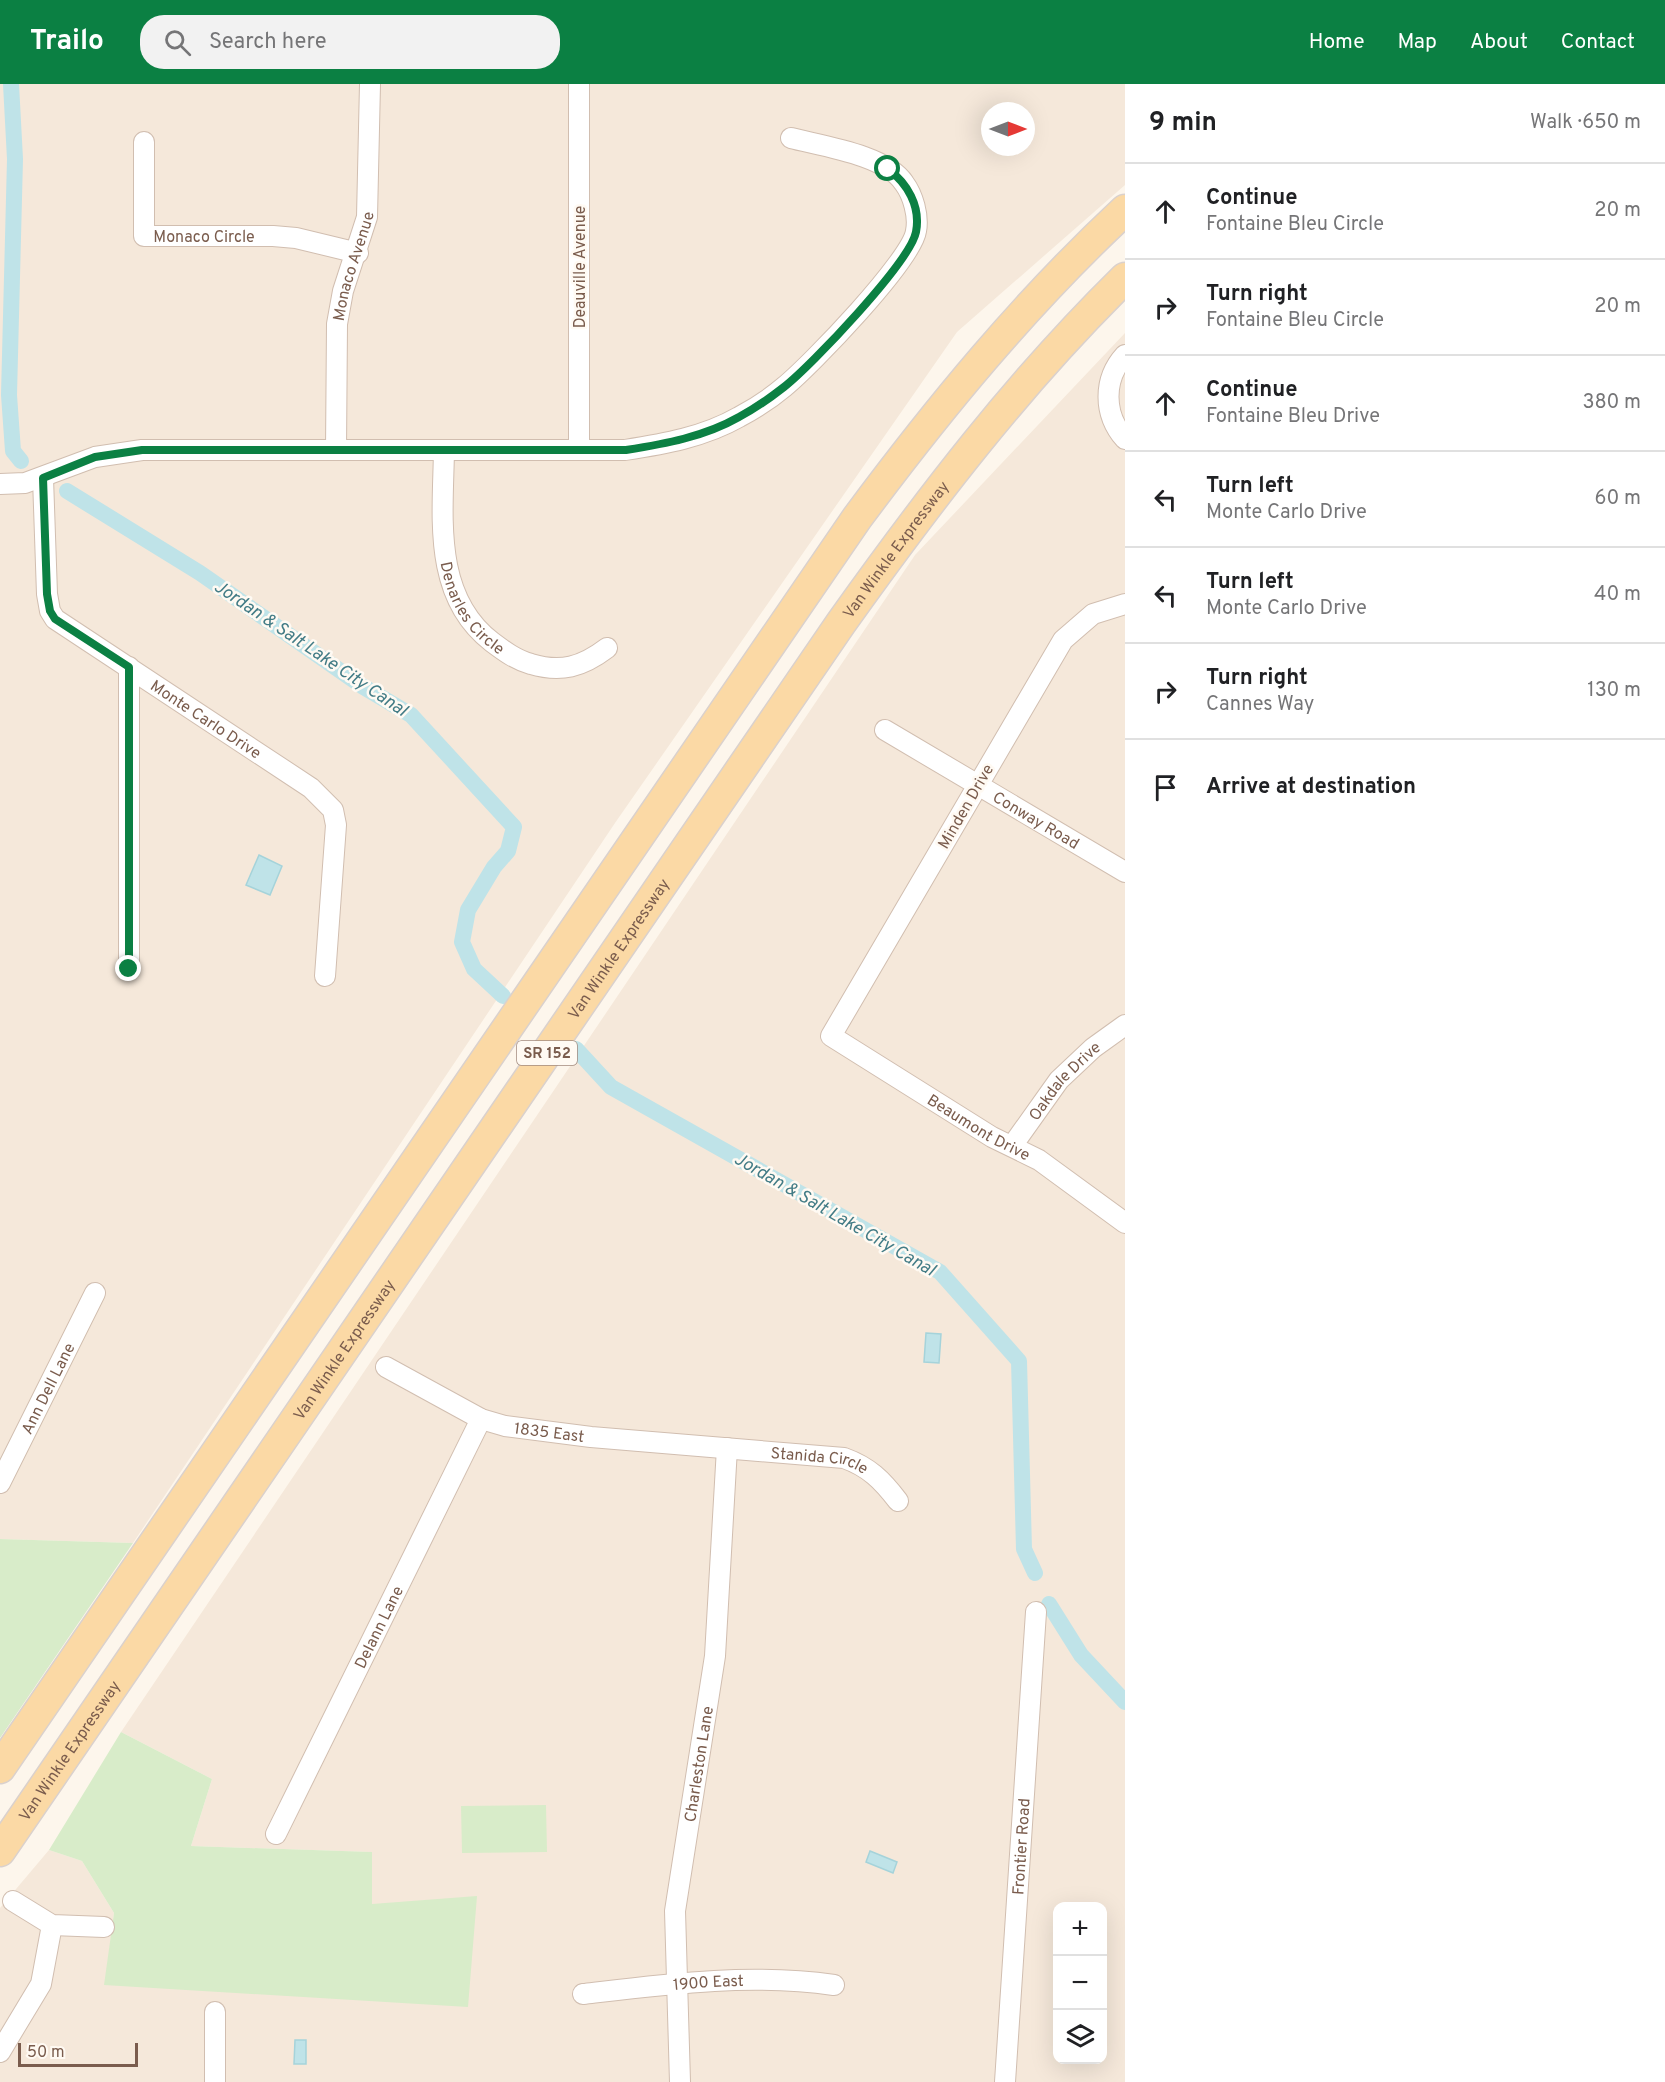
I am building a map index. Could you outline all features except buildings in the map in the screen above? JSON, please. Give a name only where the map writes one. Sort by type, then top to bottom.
[{"type":"main road","name":"SR 152","points":[[0,1768],[857,518],[895,466],[982,360],[1035,300],[1125,210]]},
{"type":"main road","name":"Van Winkle Expressway","points":[[0,1851],[841,623],[916,518],[1005,406],[1125,278]]},
{"type":"street","name":"Monaco Avenue","points":[[336,450],[337,324],[343,291],[358,253],[369,206],[370,84]]},
{"type":"street","name":"Deauville Avenue","points":[[579,84],[579,450]]},
{"type":"street","points":[[0,484],[25,483],[95,457],[119,452],[626,450],[664,444],[701,434],[738,418],[785,386],[807,365],[899,264],[912,245],[916,230],[914,206],[904,181],[871,160],[791,138]]},
{"type":"street","name":"Monaco Circle","points":[[144,142],[144,236],[273,236],[296,238],[358,253]]},
{"type":"street","points":[[1125,355],[1112,372],[1108,397],[1112,418],[1125,439]]},
{"type":"street","name":"Denarles Circle","points":[[444,450],[445,558],[455,596],[469,620],[482,634],[504,651],[524,662],[547,669],[571,668],[591,660],[607,648]]},
{"type":"street","name":"Monte Carlo Drive","points":[[43,478],[47,594],[50,611],[61,624],[311,788],[333,810],[337,839],[325,976]]},
{"type":"street","name":"Minden Drive","points":[[831,1036],[1063,640],[1093,614],[1125,604]]},
{"type":"street","points":[[129,667],[129,969]]},
{"type":"street","name":"Conway Road","points":[[885,730],[1125,872]]},
{"type":"street","name":"Oakdale Drive","points":[[1012,1146],[1059,1080],[1093,1048],[1125,1025]]},
{"type":"street","name":"Beaumont Drive","points":[[831,1036],[992,1137],[1039,1160],[1125,1223]]},
{"type":"street","name":"Ann Dell Lane","points":[[0,1483],[95,1293]]},
{"type":"street","name":"1835 East","points":[[386,1367],[481,1419],[560,1434],[727,1448]]},
{"type":"street","name":"Delann Lane","points":[[276,1834],[481,1419]]},
{"type":"street","name":"Stanida Circle","points":[[727,1448],[844,1458],[870,1470],[884,1481],[898,1501]]},
{"type":"street","name":"Charleston Lane","points":[[680,2082],[674,1932],[677,1890],[715,1656],[722,1581],[727,1448]]},
{"type":"street","name":"Frontier Road","points":[[1005,2082],[1036,1612]]},
{"type":"street","points":[[13,1901],[52,1925],[104,1927]]},
{"type":"street","points":[[0,2052],[41,1984],[52,1925]]},
{"type":"street","name":"1900 East","points":[[583,1994],[676,1984],[775,1978],[834,1985]]},
{"type":"street","points":[[215,2012],[215,2082]]},
{"type":"shaded area","points":[[0,84],[1125,84],[1125,185],[957,332],[615,823],[133,1543],[0,1539]]},
{"type":"shaded area","points":[[1125,333],[1125,2082],[0,2082],[0,1908],[49,1850],[82,1861],[114,1913],[105,1985],[372,1904],[371,1852],[191,1846],[212,1779],[121,1732],[915,555]]},
{"type":"green space","points":[[0,1539],[133,1543],[0,1738]]},
{"type":"green space","points":[[121,1732],[212,1779],[191,1846],[372,1852],[372,1904],[477,1896],[468,2007],[104,1985],[114,1913],[82,1861],[49,1850]]},
{"type":"green space","points":[[546,1805],[547,1852],[462,1853],[461,1806]]},
{"type":"water","points":[[259,855],[282,866],[270,895],[246,885]]},
{"type":"water","points":[[926,1333],[941,1334],[939,1363],[924,1362]]},
{"type":"water","points":[[870,1851],[897,1862],[893,1873],[866,1862]]},
{"type":"water","points":[[295,2040],[306,2040],[306,2064],[294,2064]]},
{"type":"waterway","name":"Jordan & Salt Lake City Canal","points":[[11,84],[15,159],[9,395],[13,451],[21,461]]},
{"type":"waterway","name":"Jordan & Salt Lake City Canal","points":[[67,491],[200,573],[362,686],[411,715],[514,827],[508,851],[494,867],[468,910],[462,942],[474,969],[503,996]]},
{"type":"waterway","name":"Jordan & Salt Lake City Canal","points":[[576,1049],[611,1087],[940,1272],[1019,1361],[1024,1549],[1035,1573]]},
{"type":"waterway","name":"Jordan & Salt Lake City Canal","points":[[1049,1604],[1081,1655],[1125,1702]]},
{"type":"route","points":[[129,969],[129,667],[61,624],[50,611],[47,594],[43,478],[95,457],[142,450],[626,450],[664,444],[701,434],[738,418],[785,386],[822,351],[899,264],[912,245],[916,230],[916,214],[912,197],[904,181],[888,169]]}]
